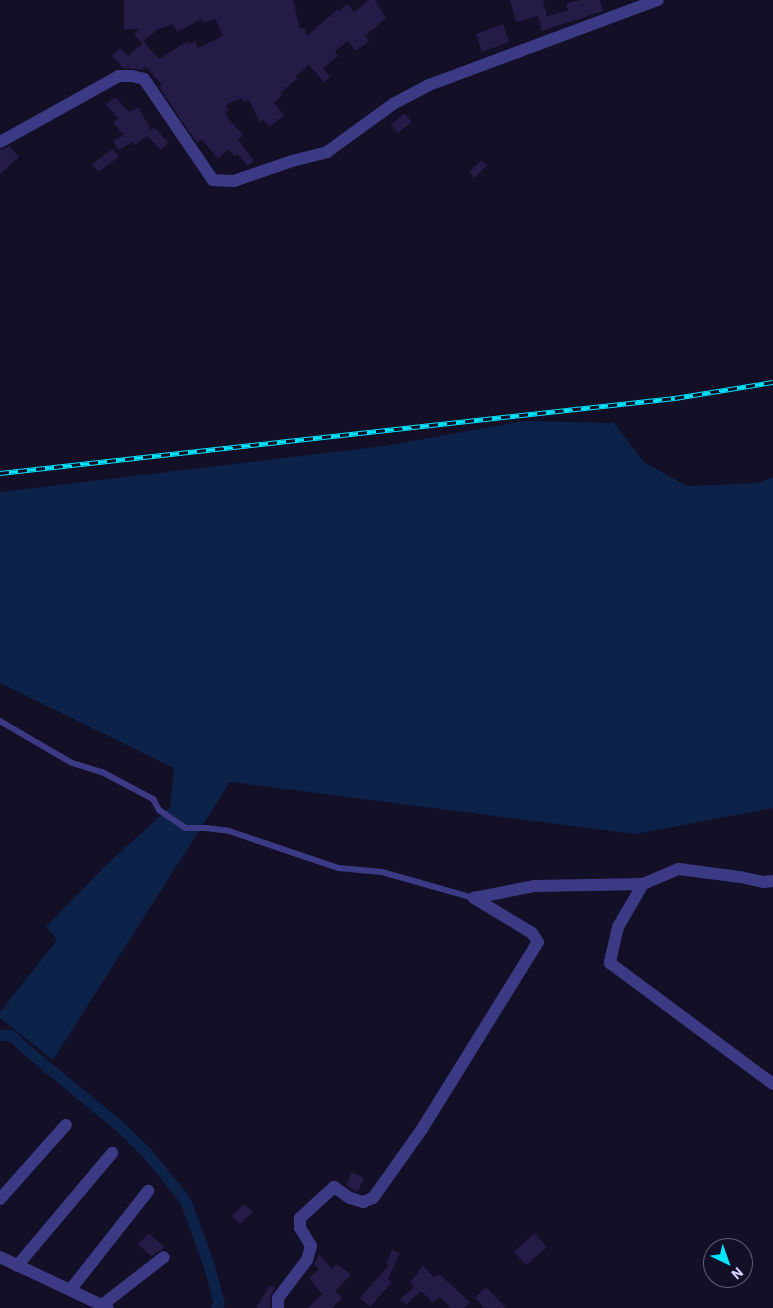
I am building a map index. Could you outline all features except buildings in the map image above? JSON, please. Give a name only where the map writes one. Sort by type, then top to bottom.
[{"type":"street","points":[[0,142],[119,76],[132,76],[144,79],[214,180],[234,181],[292,161],[327,152],[393,104],[429,85],[658,0]]},
{"type":"street","points":[[474,898],[534,886],[643,884],[680,869],[763,882],[773,881]]},
{"type":"street","points":[[643,884],[618,927],[610,963],[773,1084]]},
{"type":"street","points":[[278,1308],[278,1298],[307,1260],[310,1246],[300,1228],[300,1218],[309,1208],[334,1188],[350,1198],[363,1202],[373,1198],[422,1129],[538,942],[532,933],[474,898]]},
{"type":"street","points":[[0,1199],[66,1125]]},
{"type":"street","points":[[17,1266],[112,1153]]},
{"type":"street","points":[[71,1289],[148,1191]]},
{"type":"street","points":[[0,1257],[105,1306],[164,1256]]},
{"type":"lane","points":[[0,720],[72,763],[102,772],[153,799],[159,810],[186,828],[229,831],[338,868],[382,872],[474,898]]},
{"type":"water","points":[[524,421],[614,423],[644,462],[687,486],[759,483],[773,477],[773,808],[635,834],[230,782],[53,1060],[0,1018],[0,1012],[57,940],[46,927],[102,869],[170,807],[174,768],[0,683],[0,492],[384,446]]},
{"type":"waterway","points":[[0,1035],[11,1035],[117,1124],[147,1153],[185,1200],[209,1266],[219,1303],[216,1308]]},
{"type":"railway","points":[[0,473],[675,398],[773,382]]}]
